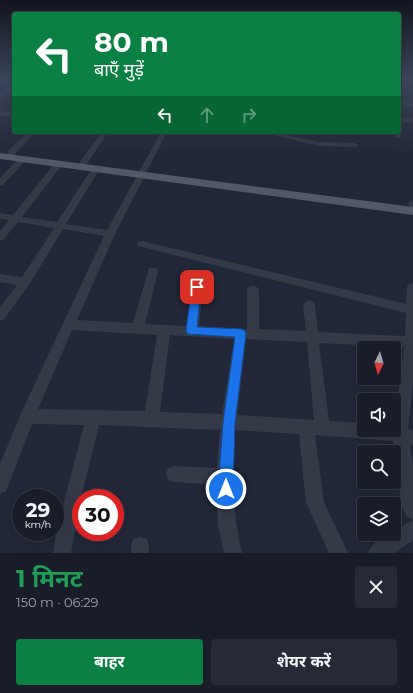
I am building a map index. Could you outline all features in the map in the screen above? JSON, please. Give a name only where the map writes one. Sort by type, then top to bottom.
[{"type":"main road","points":[[0,151],[83,163],[143,174],[413,210]]},
{"type":"main road","points":[[0,156],[95,170],[413,203]]},
{"type":"street","points":[[0,113],[12,113]]},
{"type":"street","points":[[401,120],[413,120]]},
{"type":"street","points":[[11,153],[30,134]]},
{"type":"street","points":[[83,163],[103,134]]},
{"type":"street","points":[[0,485],[27,416],[110,234],[163,134]]},
{"type":"street","points":[[273,134],[319,144],[355,145]]},
{"type":"street","points":[[0,183],[23,159]]},
{"type":"street","points":[[0,238],[58,165]]},
{"type":"street","points":[[0,316],[25,282],[95,170]]},
{"type":"street","points":[[413,203],[413,210]]},
{"type":"street","points":[[0,216],[110,234]]},
{"type":"street","points":[[142,244],[413,303]]},
{"type":"street","points":[[138,328],[153,271]]},
{"type":"street","points":[[0,278],[25,282]]},
{"type":"street","points":[[192,331],[197,287]]},
{"type":"street","points":[[413,287],[406,436],[411,507],[413,511]]},
{"type":"street","points":[[233,553],[227,526],[225,477],[229,423],[254,290]]},
{"type":"street","points":[[309,305],[313,336],[315,503],[339,553]]},
{"type":"street","points":[[69,325],[411,342]]},
{"type":"street","points":[[152,418],[164,330]]},
{"type":"street","points":[[27,416],[152,418],[314,427],[406,436]]},
{"type":"street","points":[[62,553],[67,525],[94,417]]},
{"type":"street","points":[[174,474],[225,477]]},
{"type":"street","points":[[377,553],[413,529]]},
{"type":"route","points":[[197,287],[192,331],[240,333],[229,423],[225,477],[226,489]]}]
